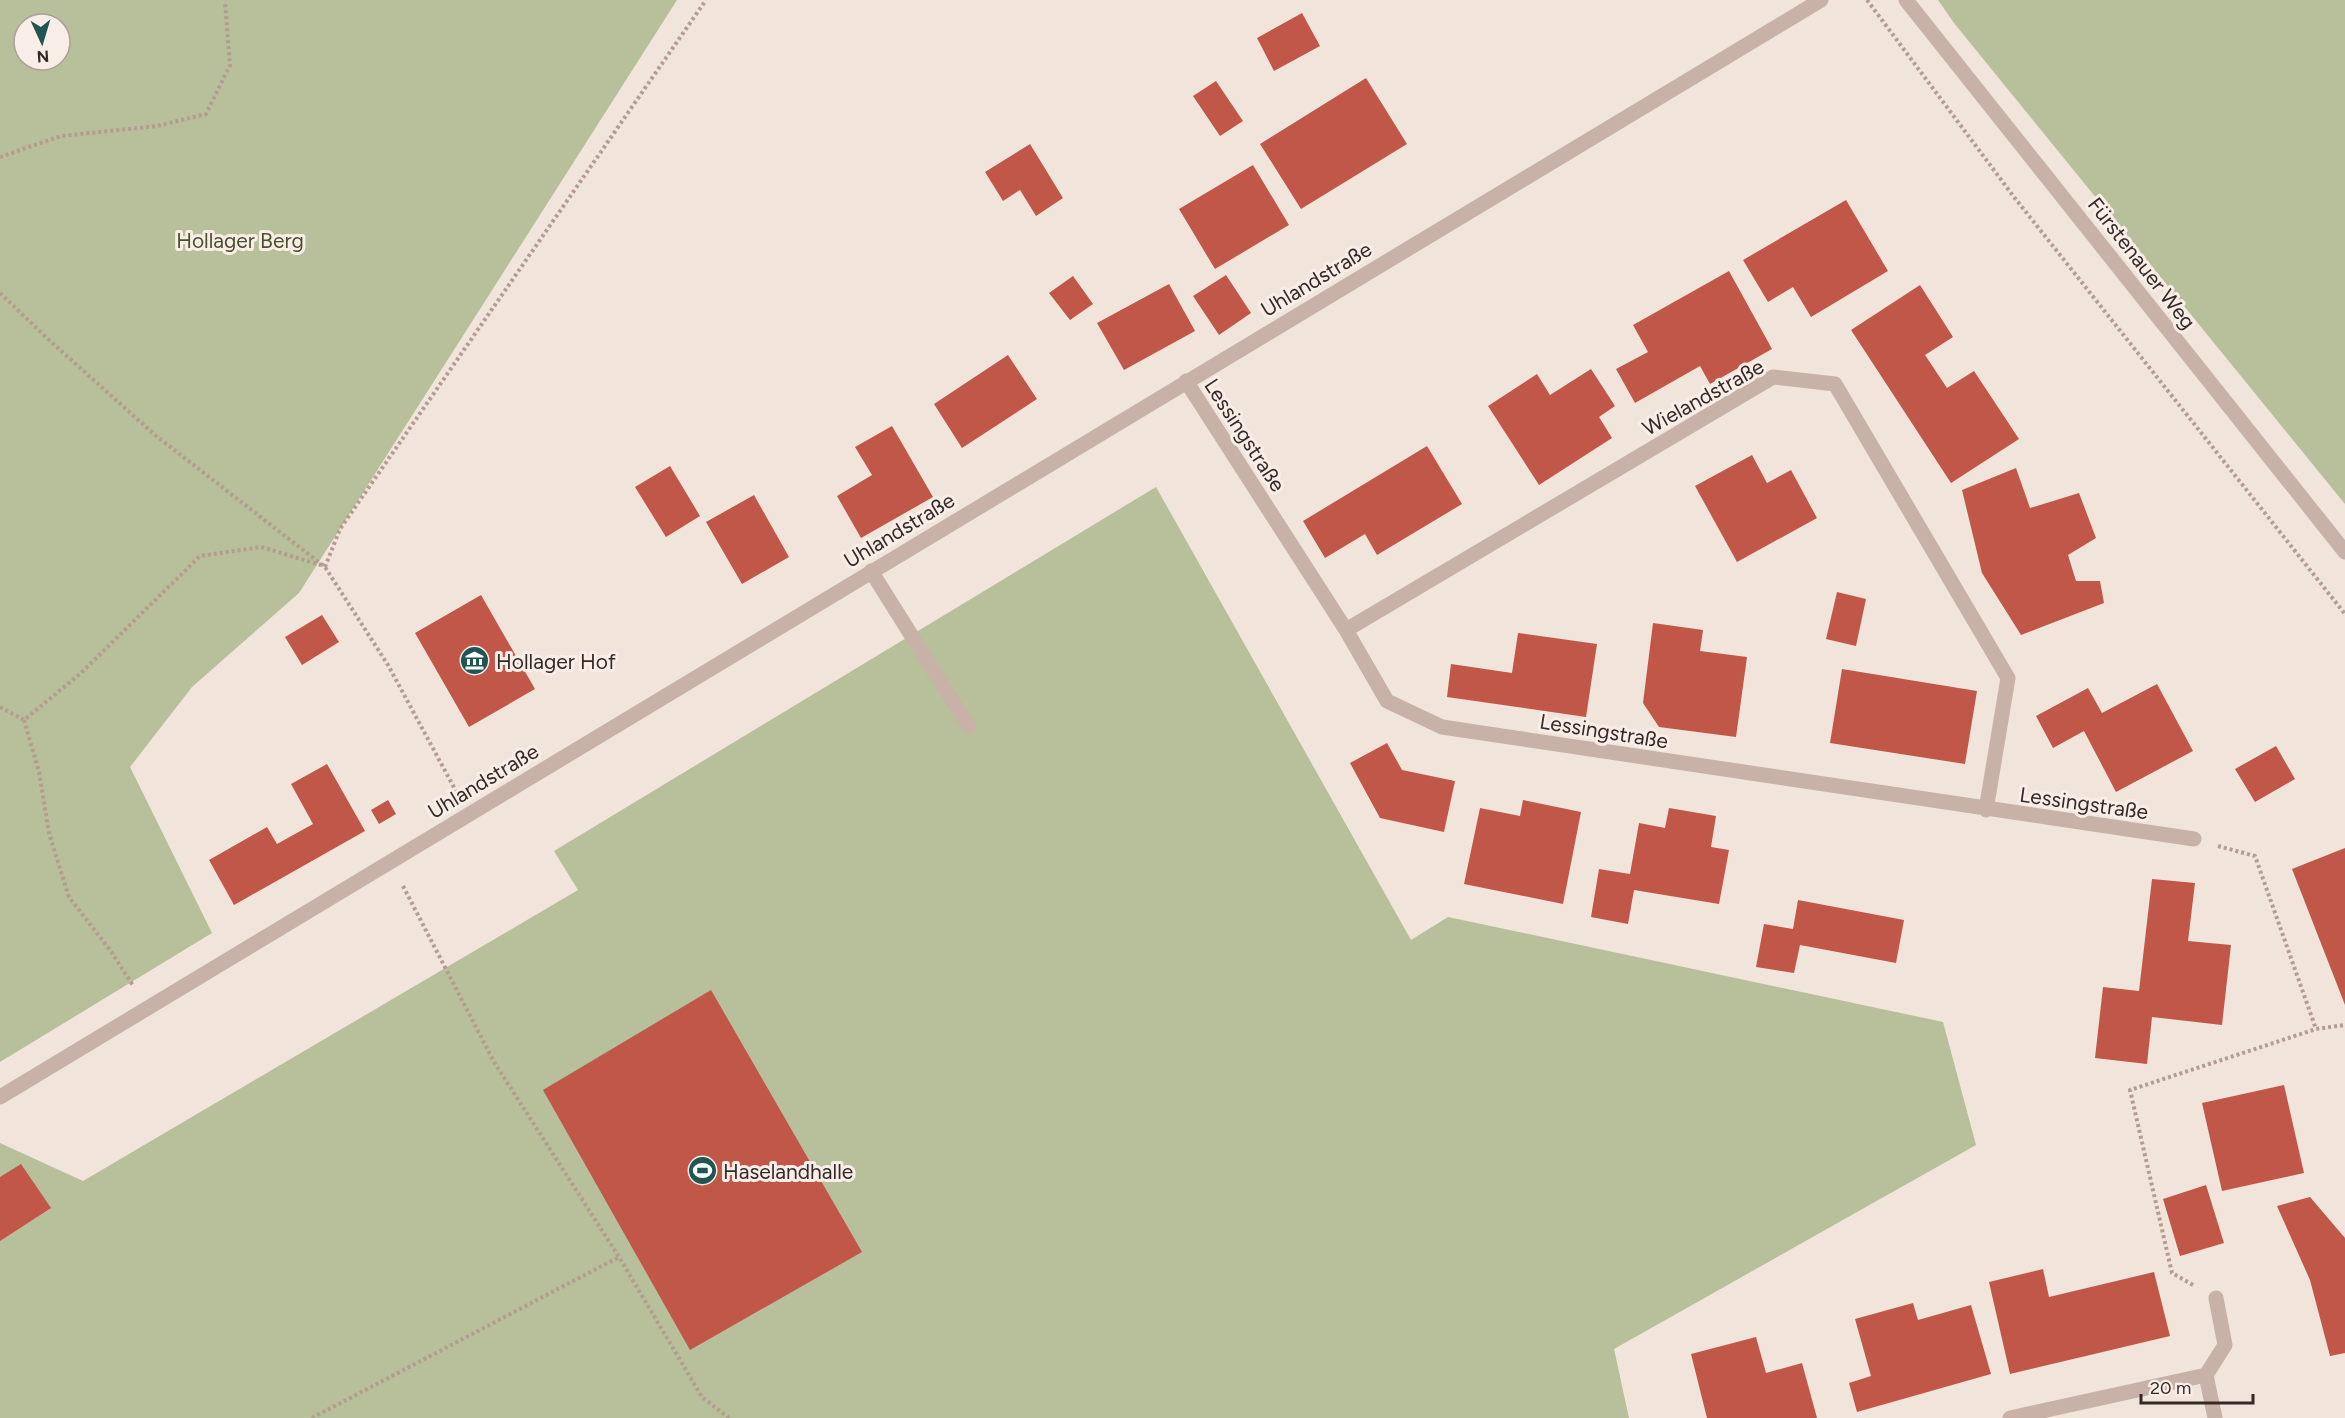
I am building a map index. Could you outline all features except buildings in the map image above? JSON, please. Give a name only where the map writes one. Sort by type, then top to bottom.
[{"type":"street","name":"Uhlandstraße","points":[[0,1097],[1821,0]]},
{"type":"street","name":"Fürstenauer Weg","points":[[1906,0],[2345,552]]},
{"type":"street","name":"Wielandstraße","points":[[1346,630],[1773,377],[1835,384],[2008,678],[1986,810]]},
{"type":"street","name":"Lessingstraße","points":[[1186,381],[1346,630],[1388,701],[1442,727],[1986,810],[2194,839]]},
{"type":"street","points":[[871,571],[969,727]]},
{"type":"street","points":[[2010,1418],[2206,1374],[2225,1345],[2216,1298]]},
{"type":"street","points":[[2206,1374],[2215,1418]]},
{"type":"path","points":[[325,567],[340,529],[706,0]]},
{"type":"path","points":[[1867,0],[2014,197],[2345,614]]},
{"type":"path","points":[[0,157],[61,136],[157,126],[206,114],[230,65],[225,2]]},
{"type":"path","points":[[0,293],[155,435],[325,567],[388,665],[470,814]]},
{"type":"path","points":[[24,720],[81,673],[200,556],[261,547],[325,567]]},
{"type":"path","points":[[0,707],[24,720],[39,772],[49,834],[69,897],[110,950],[148,1008]]},
{"type":"path","points":[[2194,839],[2254,856],[2316,1029]]},
{"type":"path","points":[[390,862],[494,1062],[619,1257],[702,1397],[729,1418]]},
{"type":"path","points":[[2216,1298],[2172,1273],[2130,1090],[2316,1029],[2345,1025]]},
{"type":"path","points":[[312,1418],[619,1257]]},
{"type":"green space","name":"Hollager Berg","points":[[0,0],[677,0],[299,593],[192,687],[130,767],[212,933],[0,1062]]},
{"type":"green space","points":[[1938,0],[2345,0],[2345,504],[1954,23]]},
{"type":"green space","points":[[1156,487],[1411,940],[1448,917],[1943,1022],[1976,1145],[1614,1349],[1629,1418],[0,1418],[0,1143],[83,1181],[578,890],[554,851]]},
{"type":"place","name":"Hollager Hof","points":[[475,661]]},
{"type":"place","name":"Haselandhalle","points":[[702,1171]]}]
